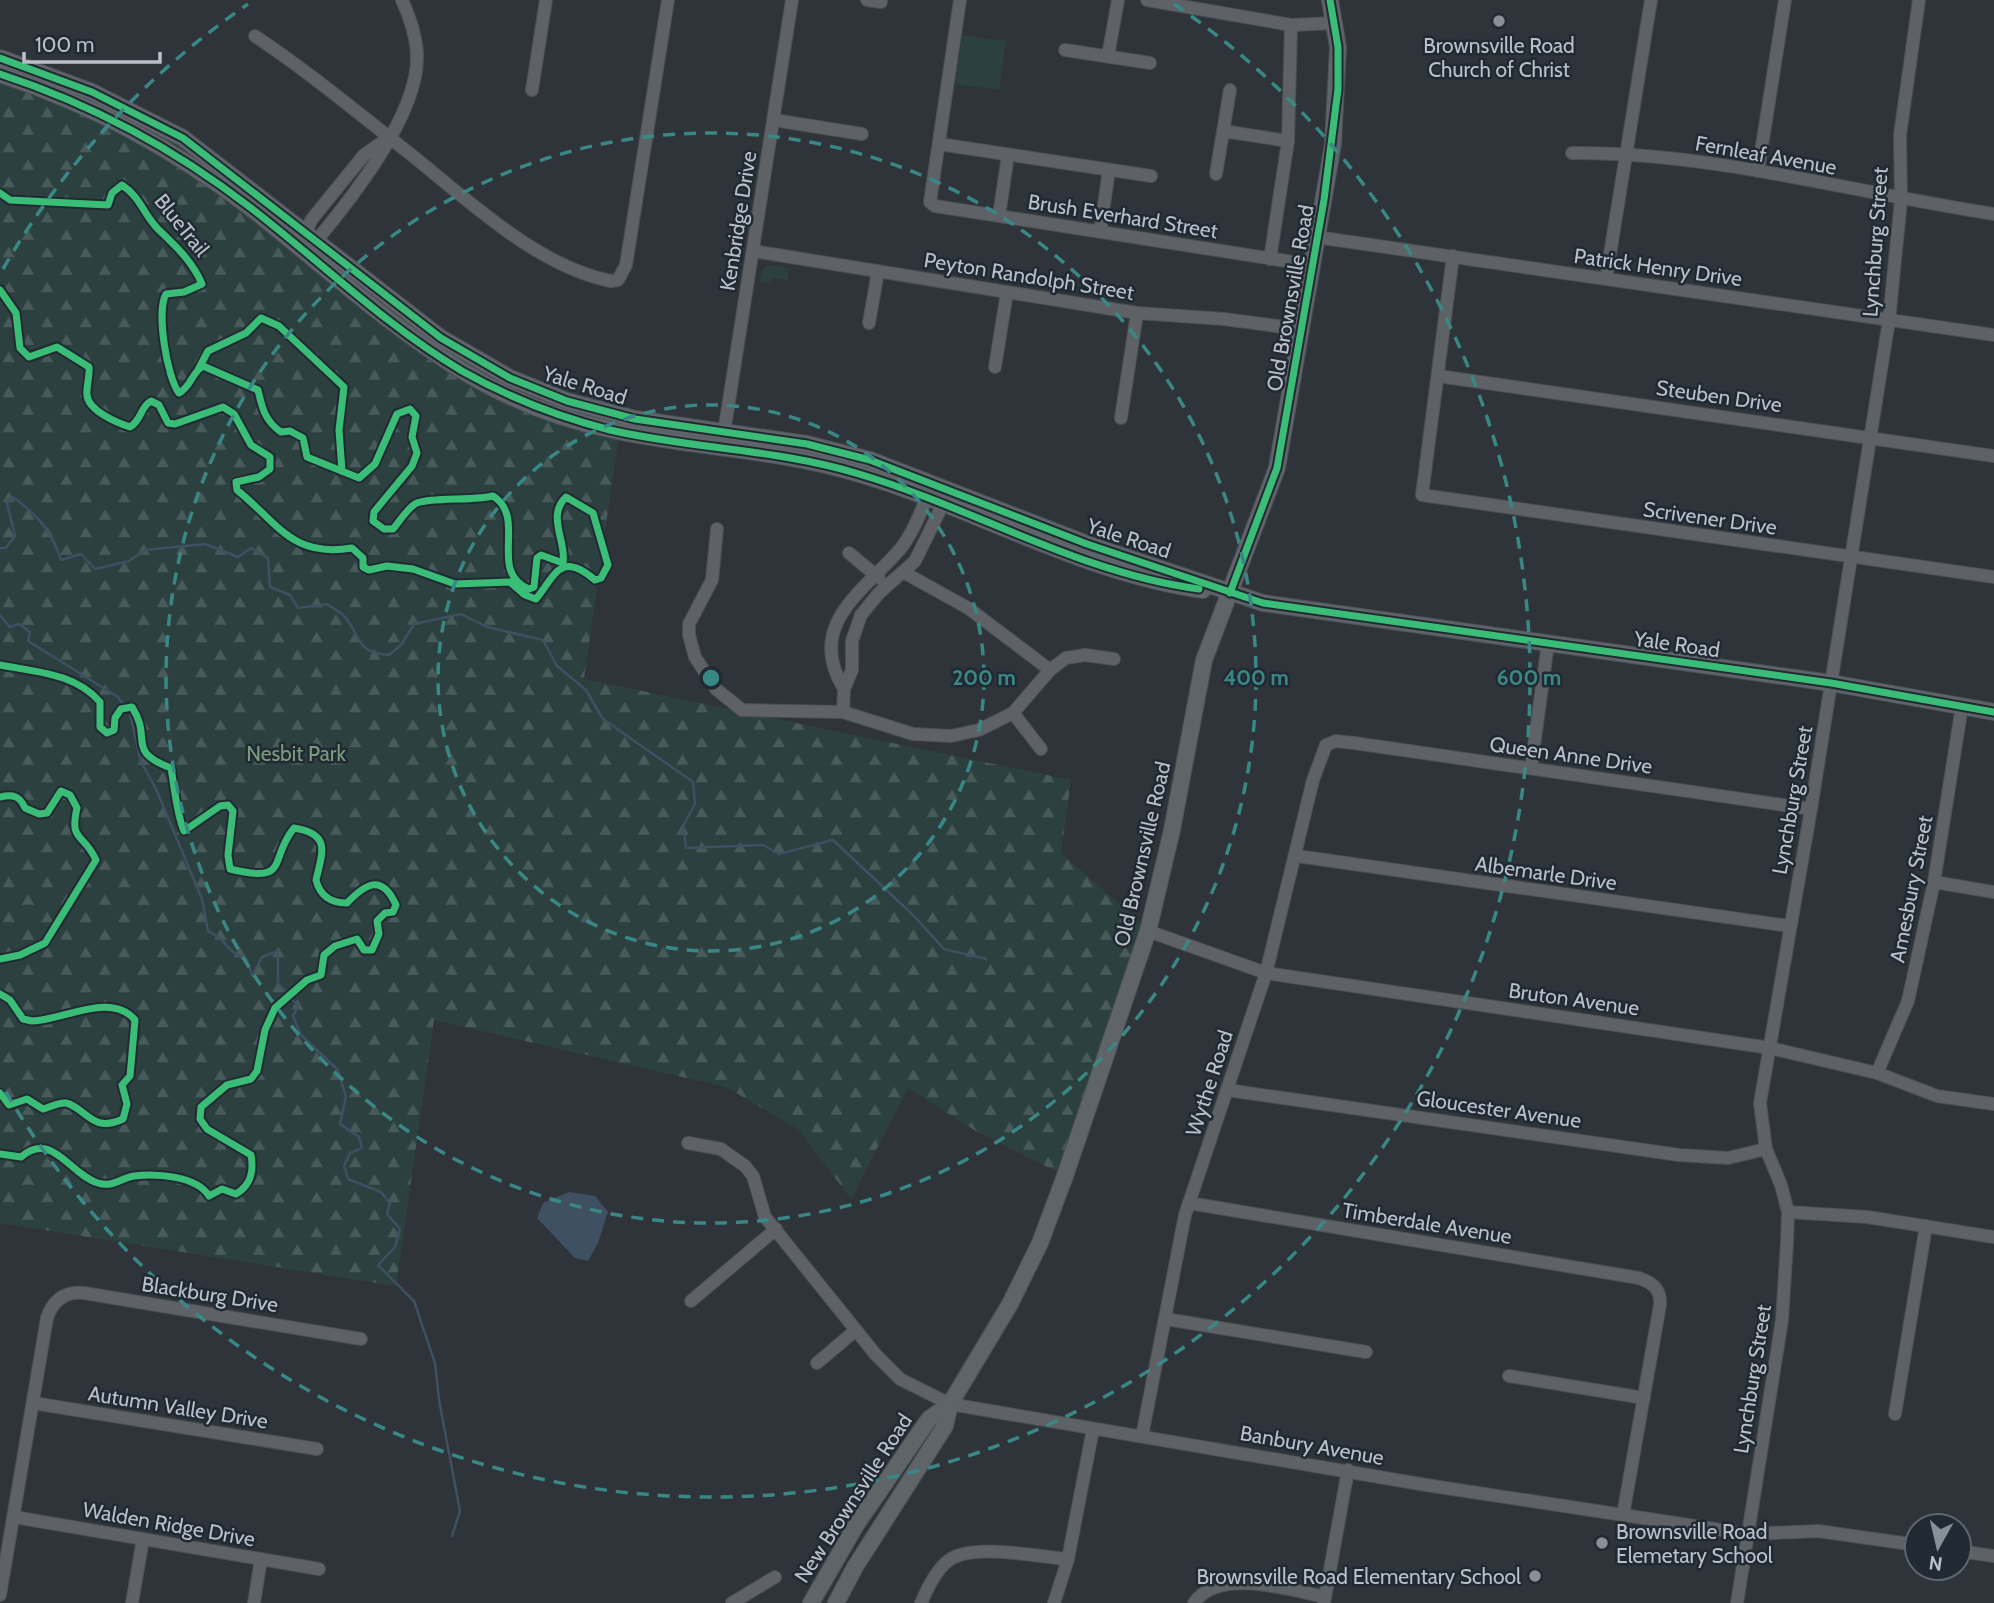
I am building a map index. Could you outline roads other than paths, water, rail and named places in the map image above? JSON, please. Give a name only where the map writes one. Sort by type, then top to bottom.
[{"type":"main road","name":"Old Brownsville Road","points":[[950,1405],[1010,1304],[1040,1243],[1149,931],[1172,831],[1205,660],[1277,468],[1289,411],[1299,329],[1335,124],[1338,47],[1330,0]]},
{"type":"main road","name":"Yale Road","points":[[0,58],[92,92],[183,138],[306,243]]},
{"type":"main road","name":"Yale Road","points":[[0,74],[80,104],[141,134],[201,171],[422,326],[510,377],[602,411],[723,440],[828,449],[946,497],[1230,593],[1283,606],[1831,682],[1994,712]]},
{"type":"main road","name":"New Brownsville Road","points":[[811,1603],[856,1525],[929,1419],[950,1405]]},
{"type":"main road","name":"New Brownsville Road","points":[[836,1603],[855,1567],[945,1426],[950,1405]]},
{"type":"street","points":[[306,243],[377,163],[387,138],[406,108],[415,78],[417,57],[414,34],[402,0]]},
{"type":"street","points":[[532,90],[546,0]]},
{"type":"street","points":[[255,36],[335,93],[387,138],[526,243],[605,280],[618,280],[626,265],[668,0]]},
{"type":"street","name":"Kenbridge Drive","points":[[723,440],[792,0]]},
{"type":"street","points":[[867,0],[881,2]]},
{"type":"street","points":[[960,0],[939,144],[1151,176]]},
{"type":"street","points":[[1108,56],[1118,0]]},
{"type":"street","points":[[1147,0],[1291,25],[1335,23]]},
{"type":"street","points":[[1606,279],[1651,0]]},
{"type":"street","points":[[1758,171],[1785,0]]},
{"type":"street","name":"Lynchburg Street","points":[[1737,1603],[1783,1310],[1788,1212],[1781,1185],[1766,1149],[1760,1102],[1811,809],[1889,320],[1901,200],[1900,135],[1919,0]]},
{"type":"street","points":[[1270,259],[1287,141],[1291,25]]},
{"type":"street","points":[[1065,50],[1150,63]]},
{"type":"street","points":[[1216,174],[1230,90]]},
{"type":"street","points":[[774,120],[862,134]]},
{"type":"street","points":[[1223,131],[1287,141]]},
{"type":"street","name":"Brush Everhard Street","points":[[939,144],[930,202],[935,206],[1312,265]]},
{"type":"street","name":"Fernleaf Avenue","points":[[1572,153],[1628,153],[1758,171],[1901,200],[1994,214]]},
{"type":"street","points":[[999,216],[1008,155]]},
{"type":"street","points":[[1100,232],[1109,170]]},
{"type":"street","name":"Patrick Henry Drive","points":[[1316,237],[1994,335]]},
{"type":"street","name":"Peyton Randolph Street","points":[[753,251],[1138,313],[1224,318],[1299,329]]},
{"type":"street","points":[[1438,376],[1453,256]]},
{"type":"street","points":[[869,323],[878,271]]},
{"type":"street","points":[[995,366],[1007,292]]},
{"type":"street","points":[[1121,418],[1138,313]]},
{"type":"street","name":"Steuben Drive","points":[[1438,376],[1994,456]]},
{"type":"street","name":"Scrivener Drive","points":[[1438,376],[1422,495],[1994,577]]},
{"type":"street","points":[[844,689],[834,672],[833,647],[838,622],[852,595],[907,540],[930,490]]},
{"type":"street","points":[[843,712],[844,689],[852,670],[852,641],[861,615],[887,585],[903,572],[924,545],[946,497]]},
{"type":"street","points":[[718,529],[712,580],[689,630],[695,657],[716,689],[743,710],[843,712],[913,734],[934,736],[979,730],[1013,713],[1050,670],[1066,658],[1076,655],[1114,659]]},
{"type":"street","points":[[849,554],[887,585]]},
{"type":"street","points":[[903,572],[968,608],[1050,670]]},
{"type":"street","points":[[1531,768],[1548,643]]},
{"type":"street","name":"Amesbury Street","points":[[1877,1073],[1908,1001],[1934,882],[1962,706]]},
{"type":"street","points":[[1013,713],[1041,749]]},
{"type":"street","name":"Queen Anne Drive","points":[[1326,745],[1336,741],[1354,743],[1811,809]]},
{"type":"street","name":"Wythe Road","points":[[1142,1436],[1189,1203],[1266,973],[1314,780],[1326,745]]},
{"type":"street","name":"Albemarle Drive","points":[[1297,856],[1789,926]]},
{"type":"street","points":[[1934,882],[1994,892]]},
{"type":"street","name":"Bruton Avenue","points":[[1149,931],[1266,973],[1770,1048],[1877,1073],[1937,1096],[1994,1104]]},
{"type":"street","name":"Gloucester Avenue","points":[[1227,1090],[1679,1155],[1728,1158],[1766,1149]]},
{"type":"street","name":"Banbury Avenue","points":[[688,1143],[720,1149],[745,1166],[753,1177],[765,1217],[856,1330],[900,1378],[950,1405],[1748,1534],[1818,1531],[1903,1543]]},
{"type":"street","name":"Timberdale Avenue","points":[[1189,1203],[1639,1278],[1657,1288],[1660,1305],[1644,1398]]},
{"type":"street","points":[[1788,1212],[1858,1216],[1994,1237]]},
{"type":"street","points":[[1895,1414],[1926,1226]]},
{"type":"street","points":[[691,1301],[776,1229]]},
{"type":"street","name":"Blackburg Drive","points":[[33,1402],[47,1318],[55,1303],[70,1293],[84,1293],[361,1339]]},
{"type":"street","points":[[1166,1319],[1366,1352]]},
{"type":"street","points":[[817,1363],[856,1330]]},
{"type":"street","points":[[1509,1376],[1644,1398],[1623,1515]]},
{"type":"street","points":[[0,1595],[33,1402]]},
{"type":"street","name":"Autumn Valley Drive","points":[[33,1402],[317,1449]]},
{"type":"street","points":[[1054,1603],[1068,1559],[1093,1429]]},
{"type":"street","points":[[1194,1603],[1221,1585],[1254,1583],[1324,1600],[1348,1470]]},
{"type":"street","name":"Walden Ridge Drive","points":[[13,1517],[319,1569]]},
{"type":"street","points":[[132,1603],[143,1539]]},
{"type":"street","points":[[921,1603],[927,1589],[948,1561],[970,1551],[1068,1559]]},
{"type":"street","points":[[1973,1553],[1994,1556]]},
{"type":"street","points":[[254,1603],[261,1559]]},
{"type":"street","points":[[732,1603],[775,1577]]},
{"type":"water","points":[[569,1192],[595,1196],[608,1212],[598,1243],[588,1261],[575,1258],[537,1218],[543,1203]]},
{"type":"waterway","points":[[0,548],[6,548],[15,536],[7,503],[13,497],[43,524],[61,560],[81,554],[95,569],[129,561],[145,550],[205,544],[238,557],[251,548],[268,558],[270,587],[290,595],[298,608],[327,604],[345,617],[361,643],[370,651],[389,655],[401,645],[414,624],[461,614],[487,627],[543,640],[557,666],[586,690],[603,719],[693,782],[695,804],[683,826],[686,848],[763,845],[779,854],[833,840],[913,915],[944,949],[986,959]]},
{"type":"waterway","points":[[0,615],[10,627],[19,624],[30,632],[28,641],[118,697],[130,714],[141,762],[156,789],[202,899],[208,931],[234,953],[247,960],[252,976],[262,957],[278,951],[278,983],[298,1006],[293,1016],[301,1035],[338,1070],[346,1097],[340,1124],[359,1137],[362,1148],[350,1153],[344,1166],[348,1179],[381,1192],[390,1203],[387,1214],[400,1229],[395,1247],[378,1265],[414,1301],[435,1363],[439,1400],[460,1511],[452,1536]]},
{"type":"place","name":"Brownsville Road Church of Christ","points":[[1499,21]]},
{"type":"place","name":"Brownsville Road Elemetary School","points":[[1602,1543]]},
{"type":"place","name":"Brownsville Road Elementary School","points":[[1535,1576]]},
{"type":"park label","name":"Nesbit Park","points":[[296,753]]}]
